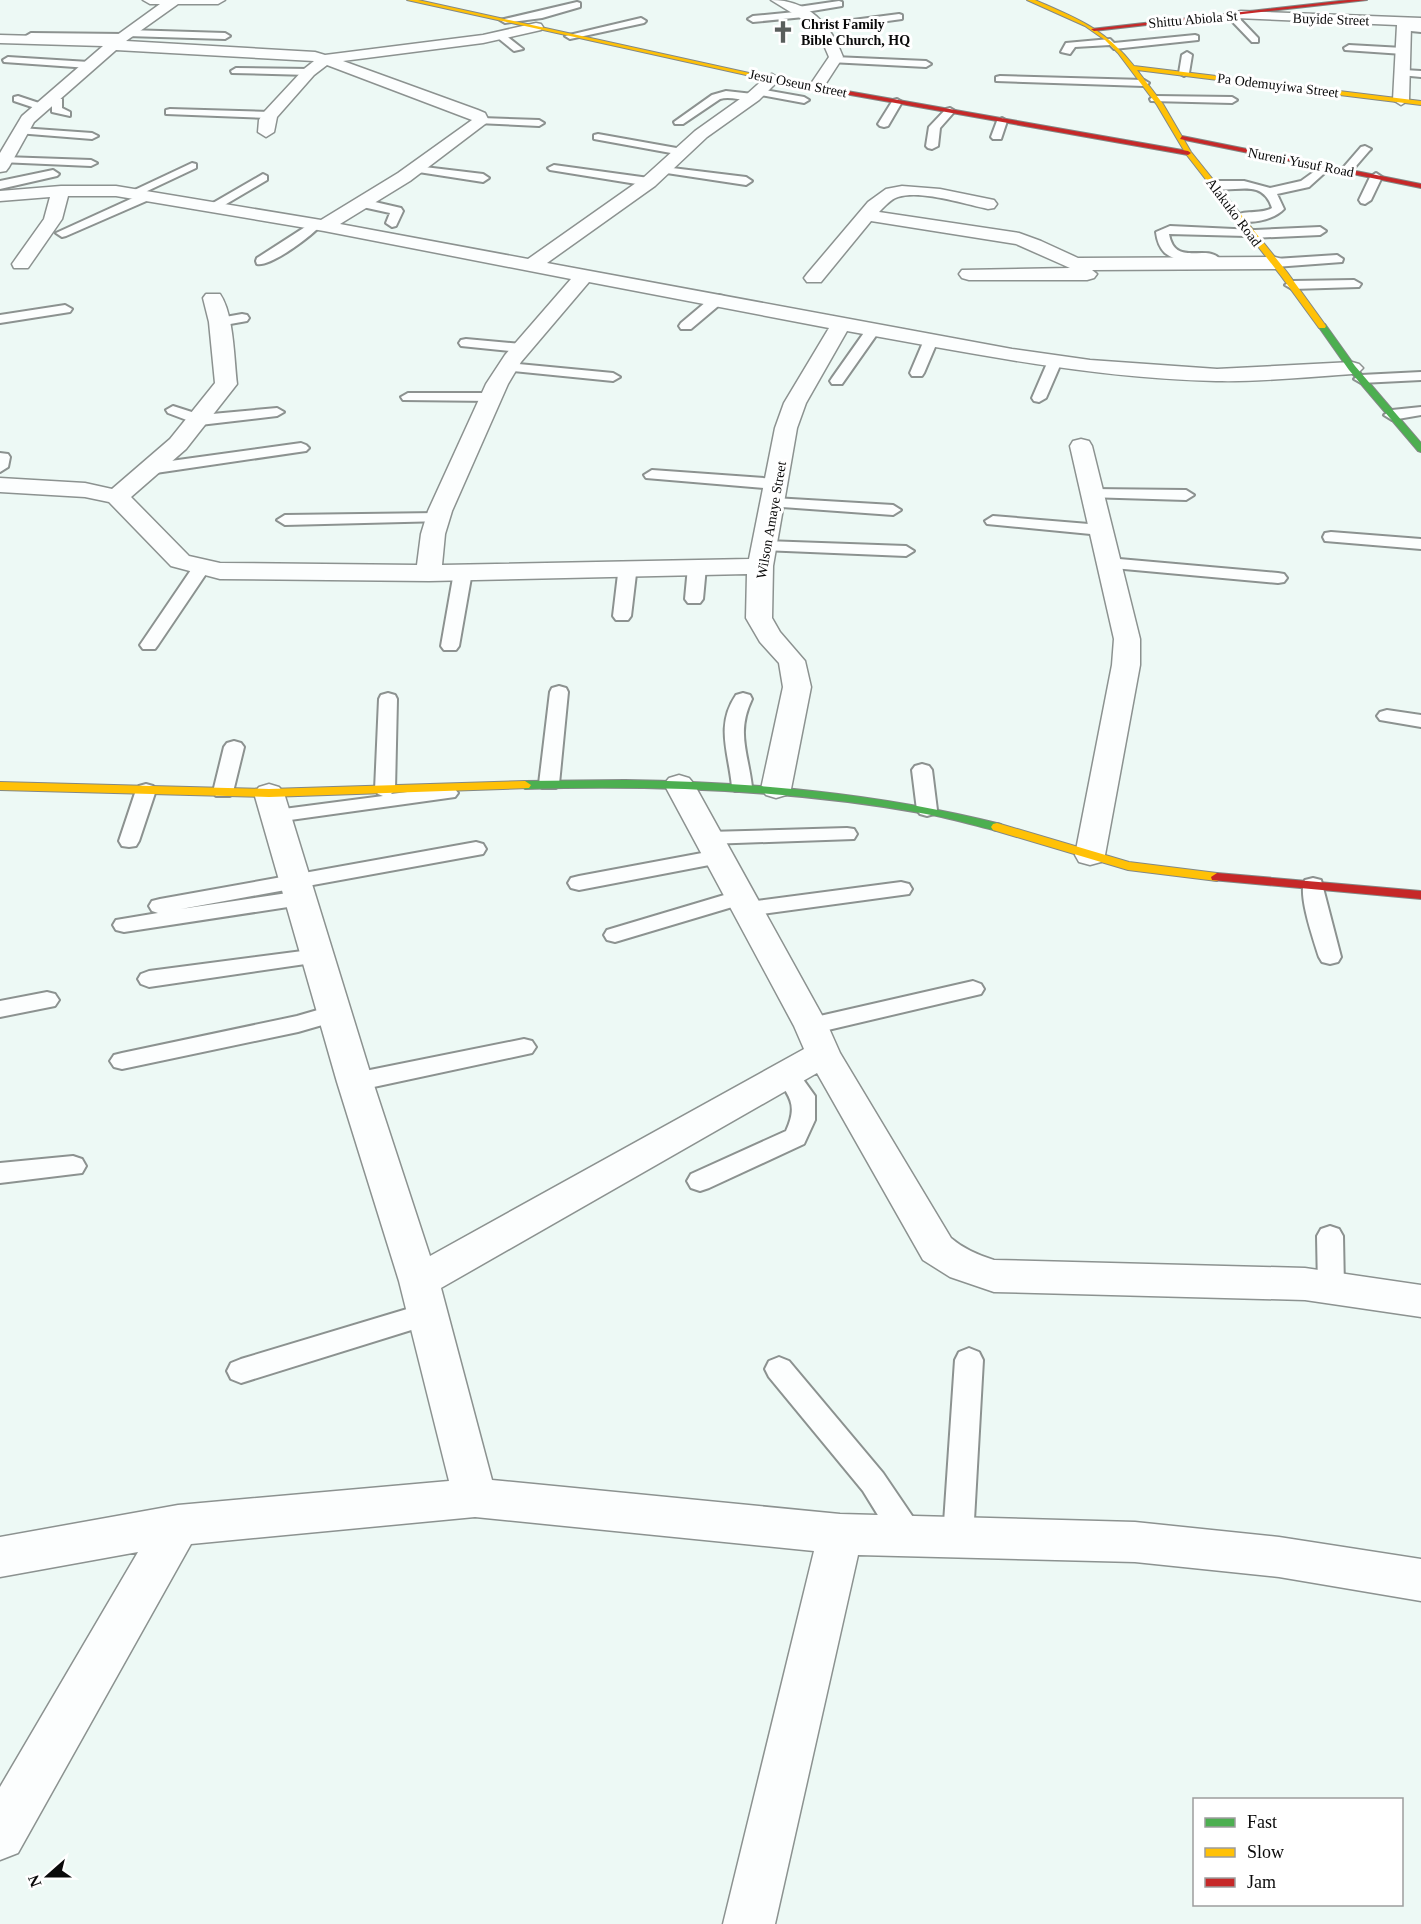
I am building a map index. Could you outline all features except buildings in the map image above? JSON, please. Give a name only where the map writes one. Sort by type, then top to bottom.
[{"type":"main road","name":"Jesu Oseun Street","points":[[410,0],[816,88],[1188,153]]},
{"type":"main road","name":"Alakuko Road","points":[[1030,0],[1094,28],[1134,68],[1182,138],[1188,153],[1215,185],[1357,374],[1421,449]]},
{"type":"main road","name":"Shittu Abiola St","points":[[1094,28],[1236,16],[1364,0]]},
{"type":"main road","name":"Pa Odemuyiwa Street","points":[[1134,68],[1421,104]]},
{"type":"main road","name":"Nureni Yusuf Road","points":[[1182,138],[1421,186]]},
{"type":"main road","points":[[0,786],[223,792],[272,804],[385,790],[549,784],[679,784],[776,789],[927,810],[999,828],[1128,866],[1195,875],[1421,895]]},
{"type":"street","points":[[138,0],[218,0]]},
{"type":"street","points":[[778,0],[801,12],[822,27],[832,45],[836,57],[816,88]]},
{"type":"street","points":[[1261,0],[1282,9]]},
{"type":"street","points":[[2,163],[20,122],[45,104],[120,39],[152,22],[173,1]]},
{"type":"street","name":"Buyide Street","points":[[1236,16],[1404,25],[1421,22]]},
{"type":"street","points":[[1401,100],[1404,73],[1404,25]]},
{"type":"street","points":[[266,132],[270,115],[318,64],[501,36],[536,27]]},
{"type":"street","points":[[0,39],[120,39],[302,54],[318,64],[410,92],[478,116],[481,121],[416,169],[362,203],[320,225]]},
{"type":"street","points":[[530,266],[649,182],[701,135],[756,94],[772,79]]},
{"type":"street","points":[[21,264],[53,219],[57,183]]},
{"type":"street","points":[[0,196],[57,183],[140,195],[320,225],[873,330],[1090,366],[1217,375],[1357,374]]},
{"type":"street","points":[[814,278],[883,197],[903,192],[988,204]]},
{"type":"street","points":[[867,215],[1019,239],[1041,245],[1062,260],[1076,264],[1209,265],[1280,270]]},
{"type":"street","points":[[969,274],[1280,270]]},
{"type":"street","points":[[429,573],[433,534],[438,518],[507,367],[585,275]]},
{"type":"street","points":[[117,497],[178,444],[200,420],[226,384],[219,322],[213,298]]},
{"type":"street","name":"Wilson Amaye Street","points":[[776,789],[797,687],[792,661],[769,636],[759,618],[763,556],[786,428],[795,403],[841,324]]},
{"type":"street","points":[[1081,446],[1127,639],[1126,665],[1090,855]]},
{"type":"street","points":[[0,485],[75,489],[117,497],[180,561],[201,568],[260,573],[429,573],[630,569],[696,567],[763,556]]},
{"type":"street","points":[[679,784],[817,1040],[937,1249],[961,1266],[994,1276],[1294,1284],[1421,1301]]},
{"type":"street","points":[[272,804],[355,1082],[423,1298],[475,1498]]},
{"type":"street","points":[[423,1298],[787,1074],[817,1040]]},
{"type":"street","points":[[0,1557],[178,1525],[475,1498],[840,1534],[1135,1542],[1279,1557],[1421,1580]]},
{"type":"street","points":[[0,1835],[178,1525]]},
{"type":"street","points":[[749,1924],[840,1534]]},
{"type":"lane","points":[[753,19],[839,4]]},
{"type":"lane","points":[[505,20],[542,15],[577,5]]},
{"type":"lane","points":[[1236,16],[1255,40]]},
{"type":"lane","points":[[822,27],[899,17]]},
{"type":"lane","points":[[570,36],[641,21]]},
{"type":"lane","points":[[1404,25],[1421,29]]},
{"type":"lane","points":[[31,36],[120,39],[225,36]]},
{"type":"lane","points":[[501,36],[518,49]]},
{"type":"lane","points":[[1066,52],[1070,45],[1075,44],[1112,44],[1195,38]]},
{"type":"lane","points":[[1349,48],[1403,51]]},
{"type":"lane","points":[[1184,73],[1187,55]]},
{"type":"lane","points":[[8,60],[89,65]]},
{"type":"lane","points":[[278,60],[318,64]]},
{"type":"lane","points":[[834,60],[926,64]]},
{"type":"lane","points":[[236,71],[318,64]]},
{"type":"lane","points":[[1404,73],[1421,74]]},
{"type":"lane","points":[[1000,79],[1144,83]]},
{"type":"lane","points":[[679,122],[716,97],[726,94],[756,94],[804,100]]},
{"type":"lane","points":[[18,99],[45,104],[58,101],[56,110],[66,114]]},
{"type":"lane","points":[[1155,99],[1232,100]]},
{"type":"lane","points":[[884,124],[897,102]]},
{"type":"lane","points":[[932,146],[935,127],[950,111]]},
{"type":"lane","points":[[170,112],[270,115]]},
{"type":"lane","points":[[997,137],[1002,120]]},
{"type":"lane","points":[[481,121],[539,123]]},
{"type":"lane","points":[[20,122],[92,136]]},
{"type":"lane","points":[[598,137],[682,152]]},
{"type":"lane","points":[[1346,171],[1365,149]]},
{"type":"lane","points":[[2,163],[91,163]]},
{"type":"lane","points":[[62,233],[140,195],[192,166]]},
{"type":"lane","points":[[1269,192],[1305,184],[1326,166]]},
{"type":"lane","points":[[554,168],[649,182]]},
{"type":"lane","points":[[416,169],[483,178]]},
{"type":"lane","points":[[664,170],[746,181]]},
{"type":"lane","points":[[1365,200],[1376,177]]},
{"type":"lane","points":[[212,207],[263,178]]},
{"type":"lane","points":[[0,186],[57,183]]},
{"type":"lane","points":[[1215,185],[1256,186],[1269,192],[1277,204],[1278,209],[1266,216],[1239,217]]},
{"type":"lane","points":[[362,203],[397,211],[392,223]]},
{"type":"lane","points":[[262,261],[320,225]]},
{"type":"lane","points":[[1320,231],[1165,230],[1162,236],[1168,251],[1184,258],[1216,258],[1354,284]]},
{"type":"lane","points":[[1203,230],[1216,258]]},
{"type":"lane","points":[[1280,270],[1337,259]]},
{"type":"lane","points":[[686,326],[718,299]]},
{"type":"lane","points":[[0,319],[65,309]]},
{"type":"lane","points":[[219,322],[242,318]]},
{"type":"lane","points":[[837,381],[873,330]]},
{"type":"lane","points":[[916,373],[931,340]]},
{"type":"lane","points":[[466,343],[521,348]]},
{"type":"lane","points":[[1040,398],[1055,361]]},
{"type":"lane","points":[[507,367],[613,377]]},
{"type":"lane","points":[[1357,374],[1421,376]]},
{"type":"lane","points":[[408,397],[491,398]]},
{"type":"lane","points":[[173,410],[200,420],[277,412]]},
{"type":"lane","points":[[1392,414],[1421,411]]},
{"type":"lane","points":[[149,469],[301,448]]},
{"type":"lane","points":[[652,475],[893,510]]},
{"type":"lane","points":[[1092,494],[1186,495]]},
{"type":"lane","points":[[285,520],[438,518]]},
{"type":"lane","points":[[993,521],[1101,530]]},
{"type":"lane","points":[[1331,537],[1421,544]]},
{"type":"lane","points":[[763,556],[906,551]]},
{"type":"lane","points":[[1108,562],[1278,578]]},
{"type":"lane","points":[[694,599],[696,567]]},
{"type":"lane","points":[[149,645],[201,568]]},
{"type":"lane","points":[[622,616],[627,574],[630,569]]},
{"type":"lane","points":[[450,646],[463,572]]},
{"type":"lane","points":[[549,784],[559,692]]},
{"type":"lane","points":[[385,790],[388,699]]},
{"type":"lane","points":[[742,787],[731,726],[734,714],[743,699]]},
{"type":"lane","points":[[1387,716],[1421,721]]},
{"type":"lane","points":[[223,792],[234,747]]},
{"type":"lane","points":[[922,770],[927,810]]},
{"type":"lane","points":[[129,841],[146,790]]},
{"type":"lane","points":[[272,804],[449,793]]},
{"type":"lane","points":[[579,883],[713,848],[847,834]]},
{"type":"lane","points":[[124,925],[476,849]]},
{"type":"lane","points":[[1313,885],[1315,902],[1330,957]]},
{"type":"lane","points":[[160,906],[298,889]]},
{"type":"lane","points":[[615,935],[744,903],[901,889]]},
{"type":"lane","points":[[148,979],[318,956]]},
{"type":"lane","points":[[817,1040],[973,989]]},
{"type":"lane","points":[[0,1009],[47,1000]]},
{"type":"lane","points":[[122,1061],[298,1024],[335,1013]]},
{"type":"lane","points":[[355,1082],[524,1047]]},
{"type":"lane","points":[[700,1181],[795,1137],[803,1120],[803,1096],[787,1074]]},
{"type":"lane","points":[[0,1173],[74,1166]]},
{"type":"lane","points":[[1330,1236],[1331,1288]]},
{"type":"lane","points":[[241,1371],[423,1298]]},
{"type":"lane","points":[[958,1538],[969,1360]]},
{"type":"lane","points":[[779,1369],[873,1482],[908,1536]]},
{"type":"traffic: fast","points":[[1322,326],[1352,368],[1421,449]]},
{"type":"traffic: fast","points":[[525,785],[676,784],[776,790],[926,810],[997,827]]},
{"type":"traffic: slow","points":[[410,0],[796,84]]},
{"type":"traffic: slow","points":[[1030,0],[1087,25],[1107,39],[1120,52],[1160,104],[1188,153],[1284,274],[1322,326]]},
{"type":"traffic: slow","points":[[1134,68],[1421,103]]},
{"type":"traffic: slow","points":[[0,786],[269,793],[525,785]]},
{"type":"traffic: slow","points":[[997,827],[1128,866],[1217,877]]},
{"type":"traffic: jam","points":[[1094,29],[1364,0]]},
{"type":"traffic: jam","points":[[796,84],[1188,153]]},
{"type":"traffic: jam","points":[[1182,138],[1421,186]]},
{"type":"traffic: jam","points":[[1217,877],[1421,895]]},
{"type":"place","name":"Christ Family Bible Church, HQ","points":[[783,32]]}]
